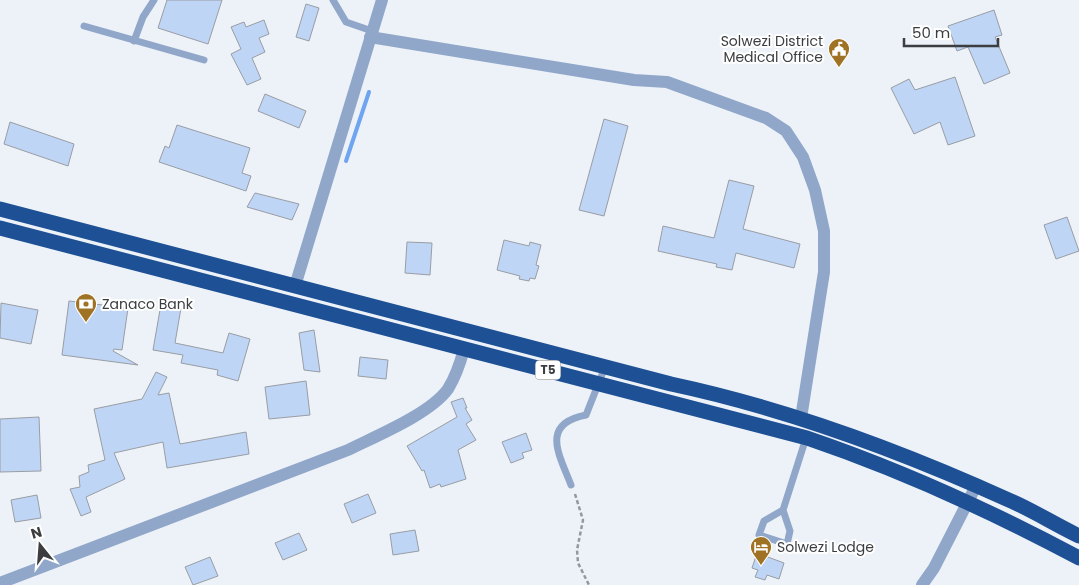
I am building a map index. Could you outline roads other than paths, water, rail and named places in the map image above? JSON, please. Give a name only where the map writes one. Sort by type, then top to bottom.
[{"type":"highway","name":"T5","points":[[0,209],[605,367],[717,394],[801,418],[872,442],[976,486],[1079,536]]},
{"type":"highway","name":"T5","points":[[0,228],[806,438],[866,458],[970,502],[1079,558]]},
{"type":"street","points":[[295,286],[382,0]]},
{"type":"street","points":[[371,34],[634,80],[667,82],[766,118],[786,131],[803,157],[815,190],[824,231],[824,272],[801,418]]},
{"type":"street","points":[[0,583],[348,450],[423,410],[446,391],[458,370],[464,349]]},
{"type":"street","points":[[922,585],[934,568],[970,502],[976,486]]},
{"type":"lane","points":[[134,42],[143,17],[154,0]]},
{"type":"lane","points":[[333,0],[346,22],[371,34]]},
{"type":"lane","points":[[84,26],[134,42],[204,60]]},
{"type":"lane","points":[[571,485],[562,461],[556,434],[559,427],[566,420],[586,415],[605,367]]},
{"type":"lane","points":[[783,510],[764,521],[758,535],[787,544],[790,531],[783,510],[806,438]]},
{"type":"waterway","points":[[346,161],[369,92]]},
{"type":"place","name":"Solwezi District Medical Office","points":[[839,68]]},
{"type":"place","name":"Zanaco Bank","points":[[86,323]]},
{"type":"place","name":"Solwezi Lodge","points":[[761,566]]}]
